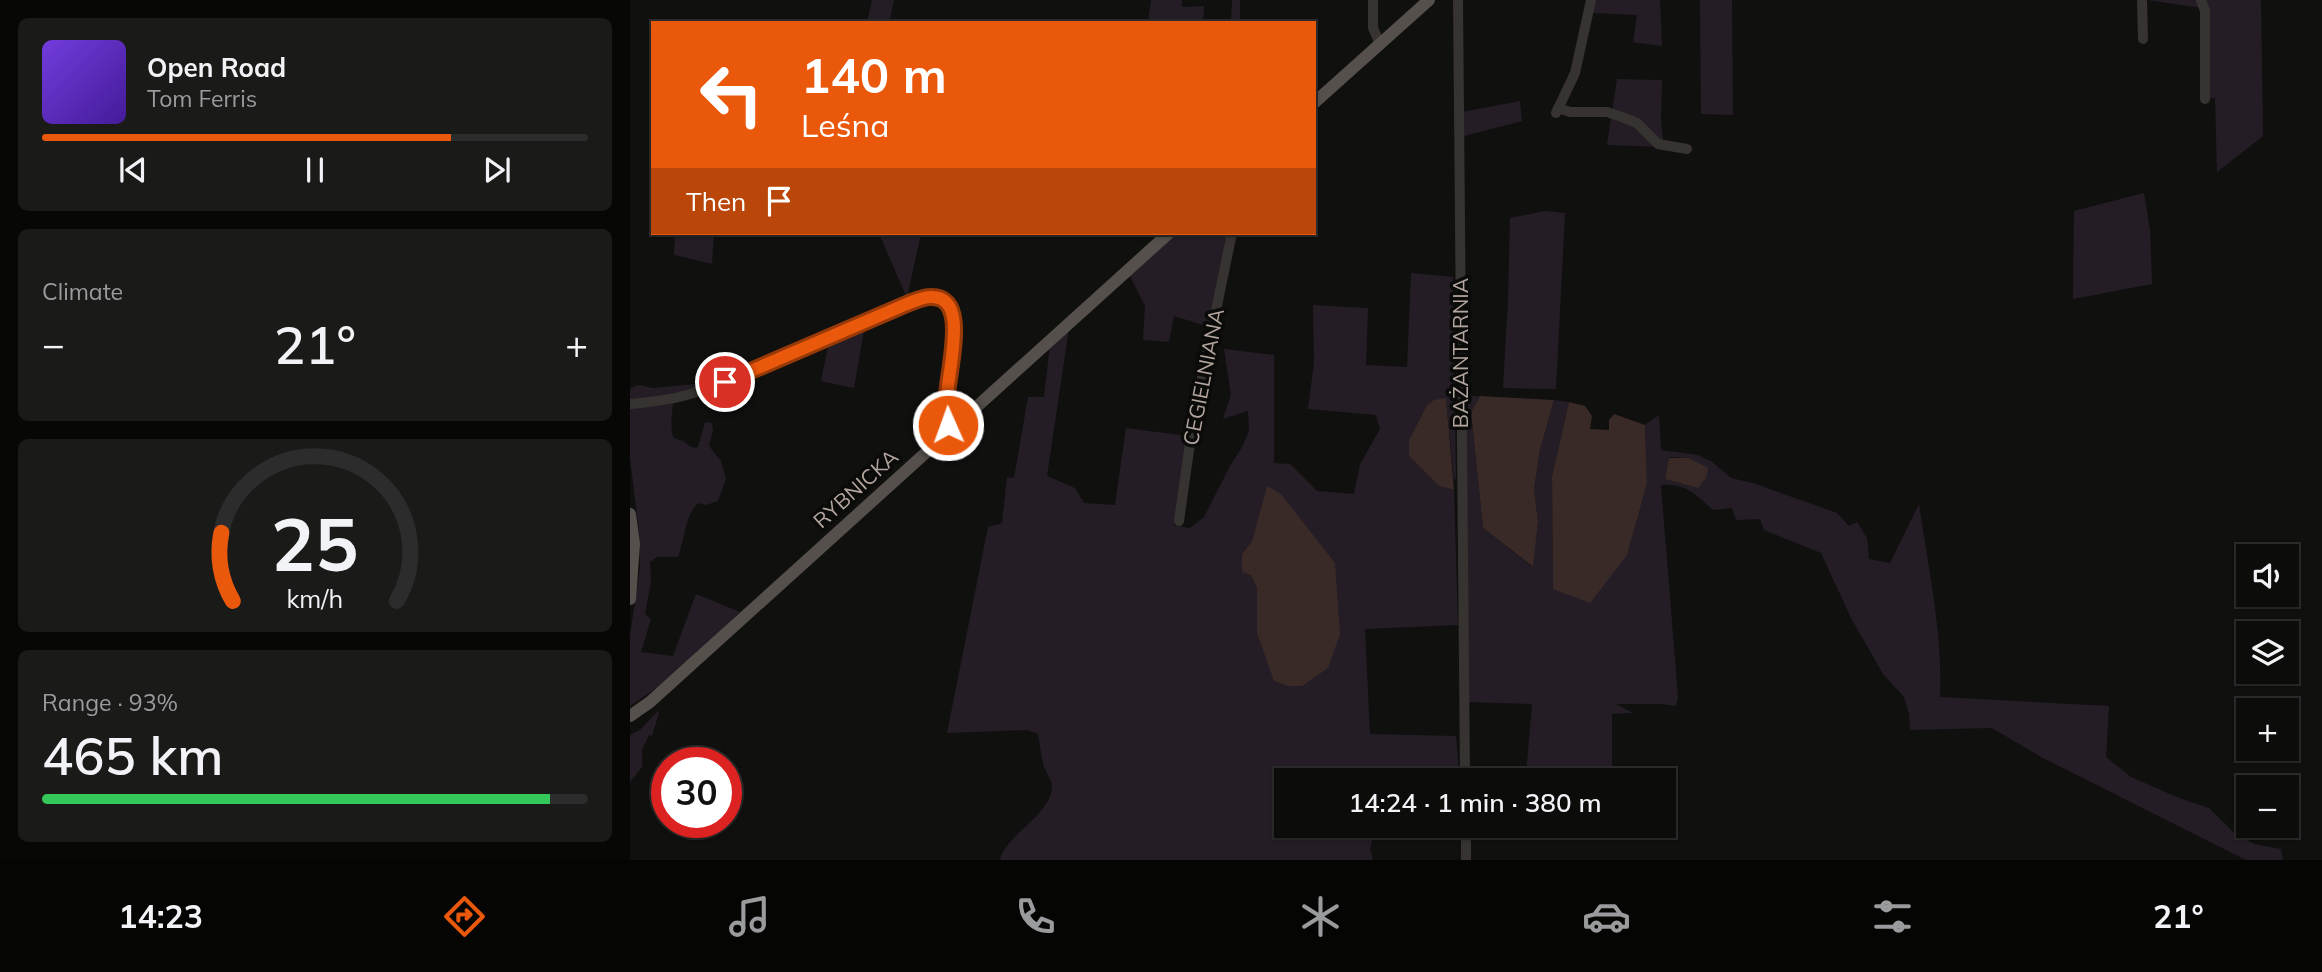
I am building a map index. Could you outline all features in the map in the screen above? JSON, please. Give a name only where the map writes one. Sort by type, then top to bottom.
[{"type":"main road","points":[[1316,101],[1429,0]]},
{"type":"main road","name":"RYBNICKA","points":[[630,716],[650,702],[1167,235]]},
{"type":"main road","points":[[630,514],[634,544],[630,599]]},
{"type":"street","points":[[1373,0],[1373,28],[1380,44]]},
{"type":"street","name":"BAŻANTARNIA","points":[[1458,0],[1465,768]]},
{"type":"street","points":[[1591,0],[1575,73],[1557,111],[1607,112],[1637,122],[1658,144],[1687,149]]},
{"type":"street","points":[[2142,0],[2143,39]]},
{"type":"street","points":[[2200,0],[2205,11],[2205,99]]},
{"type":"street","name":"CEGIELNIANA","points":[[1179,522],[1193,422],[1232,235]]},
{"type":"street","points":[[634,403],[683,397],[783,359],[909,303],[929,297],[943,298],[950,305],[954,317],[945,418],[951,430]]},
{"type":"street","points":[[1466,838],[1466,860]]},
{"type":"shaded area","points":[[872,0],[894,0],[889,21],[867,21]]},
{"type":"shaded area","points":[[1151,0],[1182,0],[1182,7],[1204,6],[1203,21],[1148,21]]},
{"type":"shaded area","points":[[1232,0],[1240,0],[1240,21],[1231,21]]},
{"type":"shaded area","points":[[1594,0],[1660,0],[1662,46],[1633,42],[1637,15],[1592,13]]},
{"type":"shaded area","points":[[1700,0],[1732,0],[1733,115],[1701,114]]},
{"type":"shaded area","points":[[2147,0],[2261,0],[2263,136],[2217,172],[2215,98],[2205,99],[2202,8]]},
{"type":"shaded area","points":[[1617,79],[1662,80],[1661,121],[1664,147],[1607,145]]},
{"type":"shaded area","points":[[1520,101],[1522,121],[1464,136],[1462,112]]},
{"type":"shaded area","points":[[2144,193],[2150,230],[2152,284],[2073,299],[2074,211]]},
{"type":"shaded area","points":[[1545,211],[1565,213],[1556,389],[1503,388],[1510,218]]},
{"type":"shaded area","points":[[675,235],[714,235],[712,264],[674,255]]},
{"type":"shaded area","points":[[882,235],[921,235],[907,298]]},
{"type":"shaded area","points":[[1175,235],[1228,235],[1209,327],[1174,316],[1169,342],[1143,340],[1145,306],[1130,276]]},
{"type":"shaded area","points":[[1411,273],[1453,277],[1454,482],[1446,399],[1427,405],[1409,440],[1410,456],[1439,486],[1454,490],[1458,625],[1365,629],[1370,734],[1456,736],[1459,768],[1274,768],[1274,838],[1373,838],[1370,849],[1373,860],[1000,860],[1010,842],[1037,816],[1050,797],[1052,784],[1044,767],[1038,734],[1027,730],[947,733],[988,527],[1002,523],[1007,477],[1014,478],[1028,397],[1044,397],[1050,345],[1069,328],[1047,476],[1075,488],[1084,503],[1115,505],[1126,428],[1188,436],[1174,525],[1190,528],[1204,517],[1249,431],[1248,411],[1223,419],[1231,395],[1224,349],[1274,355],[1274,463],[1290,464],[1317,491],[1354,494],[1360,464],[1380,429],[1376,415],[1308,409],[1314,363],[1313,305],[1368,308],[1366,365],[1407,367]],"holes":[[[1267,487],[1257,633],[1257,588],[1242,554],[1252,541]]]},
{"type":"shaded area","points":[[865,325],[854,388],[821,381],[829,341]]},
{"type":"shaded area","points":[[695,384],[697,389],[666,396],[630,399],[630,389],[638,385],[653,388]]},
{"type":"shaded area","points":[[1464,396],[1480,396],[1471,412],[1483,528],[1532,567],[1538,521],[1534,489],[1540,450],[1554,400],[1569,402],[1552,476],[1553,588],[1627,555],[1647,484],[1645,425],[1659,415],[1661,450],[1698,455],[1711,461],[1731,478],[1753,483],[1837,513],[1849,526],[1857,522],[1867,538],[1869,559],[1890,563],[1919,504],[1937,624],[1940,697],[2109,706],[2106,757],[2131,777],[2209,808],[2236,834],[2236,838],[2281,849],[2283,860],[2246,860],[2043,758],[1992,728],[1910,730],[1904,697],[1883,674],[1852,620],[1821,553],[1764,530],[1760,519],[1736,520],[1732,508],[1713,510],[1696,495],[1677,486],[1661,485],[1678,697],[1676,706],[1616,704],[1633,713],[1612,714],[1612,768],[1527,768],[1532,704],[1467,702]],"holes":[[[1670,457],[1689,458],[1698,488],[1665,479]]]},
{"type":"shaded area","points":[[1480,396],[1554,400],[1540,450],[1534,489],[1538,521],[1533,567],[1483,528],[1471,412]]},
{"type":"shaded area","points":[[1446,398],[1454,490],[1439,486],[1409,456],[1409,440],[1427,405],[1434,400]]},
{"type":"shaded area","points":[[674,401],[671,424],[674,437],[692,447],[698,447],[705,422],[712,423],[709,446],[721,461],[726,479],[718,501],[706,505],[698,503],[693,509],[687,521],[678,557],[657,557],[650,562],[651,582],[645,614],[651,619],[641,652],[673,656],[696,594],[740,612],[672,677],[630,706],[630,636],[640,567],[639,532],[630,458],[630,409]]},
{"type":"shaded area","points":[[1569,402],[1585,406],[1592,416],[1590,429],[1609,430],[1609,420],[1614,414],[1645,425],[1647,484],[1627,555],[1590,603],[1553,589],[1552,476]]},
{"type":"shaded area","points":[[1669,458],[1689,458],[1708,468],[1706,478],[1698,488],[1665,479]]},
{"type":"shaded area","points":[[1267,486],[1281,494],[1335,563],[1340,634],[1328,668],[1302,686],[1288,686],[1274,681],[1257,633],[1257,588],[1251,575],[1242,572],[1242,554],[1252,541]]},
{"type":"shaded area","points":[[658,711],[652,736],[649,735],[642,750],[642,767],[630,782],[630,735],[640,730]]},
{"type":"route","points":[[725,382],[909,303],[929,297],[943,298],[950,305],[955,322],[946,400],[945,418],[948,425]]}]
